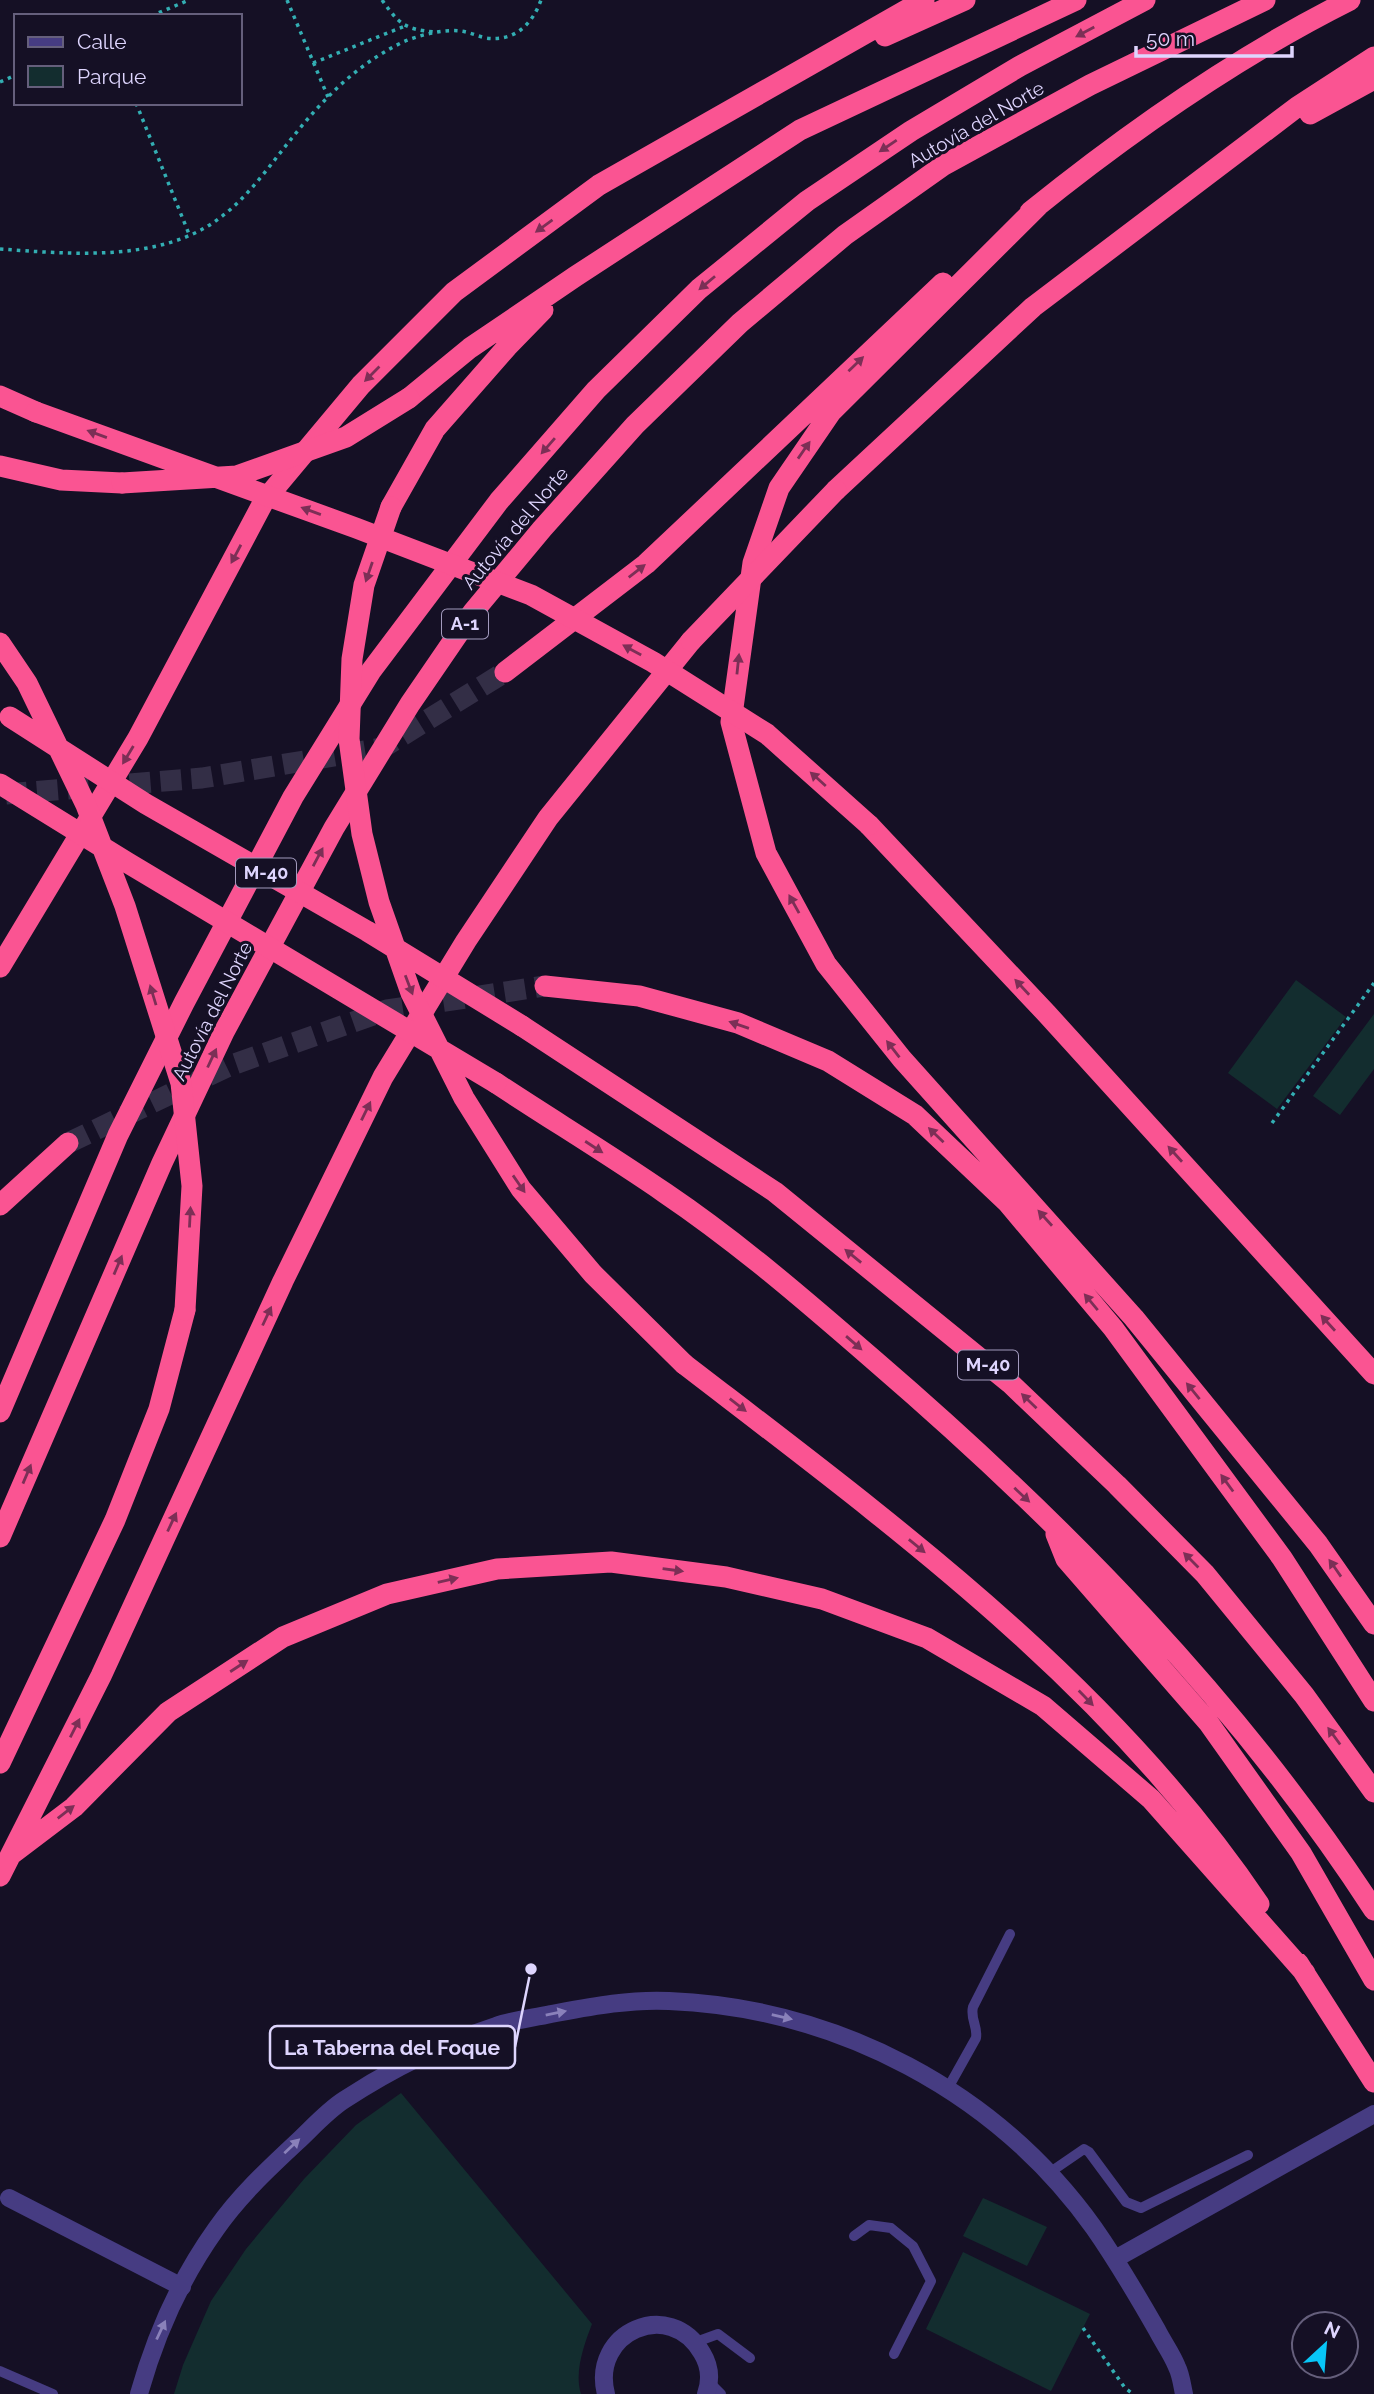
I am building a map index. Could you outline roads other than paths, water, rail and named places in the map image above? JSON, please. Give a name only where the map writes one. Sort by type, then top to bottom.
[{"type":"highway","points":[[0,967],[138,738],[264,501],[361,386],[454,292],[599,186],[924,0]]},
{"type":"highway","points":[[781,83],[965,0]]},
{"type":"highway","points":[[0,466],[61,480],[122,483],[237,476],[346,437],[409,398],[470,348],[576,276],[800,130],[1076,0]]},
{"type":"highway","name":"Autovía del Norte","points":[[0,1412],[118,1135],[293,797],[371,671],[499,501],[606,381],[699,289],[807,201],[922,124],[1020,66],[1145,0]]},
{"type":"highway","name":"Autovía del Norte","points":[[0,1537],[162,1163],[224,1032],[334,828],[410,704],[473,612],[524,550],[635,425],[740,323],[845,235],[944,165],[1090,85],[1265,0]]},
{"type":"highway","points":[[505,672],[646,564],[925,298],[1040,204],[1164,112],[1295,28],[1350,0]]},
{"type":"highway","points":[[0,1876],[101,1676],[283,1281],[383,1077],[466,941],[548,818],[691,641],[836,490],[1032,307],[1297,107],[1374,57]]},
{"type":"highway","points":[[1240,151],[1374,79]]},
{"type":"highway","points":[[1040,204],[831,412],[779,488],[752,564],[731,723],[766,853],[826,964],[902,1059],[1134,1318],[1318,1544],[1374,1624]]},
{"type":"highway","points":[[576,276],[507,346],[435,429],[391,507],[364,585],[352,659],[349,739],[362,834],[379,902],[411,993],[464,1098],[521,1189],[593,1275],[684,1364],[957,1578],[1058,1670],[1152,1766],[1233,1866],[1374,2082]]},
{"type":"highway","points":[[0,396],[36,412],[343,523],[531,595],[653,662],[767,734],[869,824],[1047,1014],[1374,1374]]},
{"type":"highway","points":[[0,643],[27,683],[86,805],[125,906],[181,1083],[192,1186],[185,1310],[159,1409],[115,1520],[0,1763]]},
{"type":"highway","name":"M-40","points":[[5,713],[146,804],[367,931],[522,1026],[775,1192],[1010,1383],[1117,1485],[1205,1574],[1304,1695],[1374,1792]]},
{"type":"highway","points":[[0,784],[496,1083],[667,1194],[791,1288],[925,1404],[1051,1522],[1166,1642],[1248,1735],[1343,1863],[1374,1910]]},
{"type":"highway","points":[[545,986],[639,996],[738,1023],[828,1061],[915,1115],[1007,1202],[1113,1328],[1282,1558],[1374,1701]]},
{"type":"highway","points":[[0,1205],[68,1143]]},
{"type":"highway","points":[[1051,1522],[1066,1559],[1208,1722],[1293,1842],[1374,1980]]},
{"type":"highway","points":[[12,1854],[74,1807],[169,1712],[283,1637],[387,1594],[497,1569],[611,1562],[726,1577],[822,1599],[927,1637],[1043,1706],[1151,1799],[1305,1973]]},
{"type":"street","points":[[139,2394],[151,2353],[182,2287],[215,2229],[257,2179],[341,2102],[406,2063],[497,2025],[596,2005],[667,2001],[742,2008],[798,2020],[859,2042],[913,2067],[981,2111],[1026,2148],[1070,2194],[1115,2259],[1178,2368],[1184,2394]]},
{"type":"street","points":[[1115,2259],[1374,2114]]},
{"type":"street","points":[[9,2198],[182,2287]]},
{"type":"street","points":[[606,2394],[603,2382],[606,2360],[617,2341],[635,2328],[656,2324],[678,2329],[696,2342],[707,2361],[712,2390]]},
{"type":"lane","points":[[948,2088],[976,2038],[977,2029],[971,2015],[973,2007],[1010,1934]]},
{"type":"lane","points":[[1049,2173],[1084,2149],[1126,2202],[1141,2208],[1248,2155]]},
{"type":"lane","points":[[854,2236],[869,2225],[891,2228],[913,2246],[931,2281],[894,2354]]},
{"type":"lane","points":[[696,2342],[718,2334],[750,2358]]},
{"type":"lane","points":[[0,2371],[53,2394]]},
{"type":"tunnel","points":[[6,794],[202,778],[382,748],[505,672]]},
{"type":"tunnel","points":[[68,1143],[229,1066],[387,1010],[545,986]]},
{"type":"place","name":"La Taberna del Foque","points":[[531,1969]]}]
